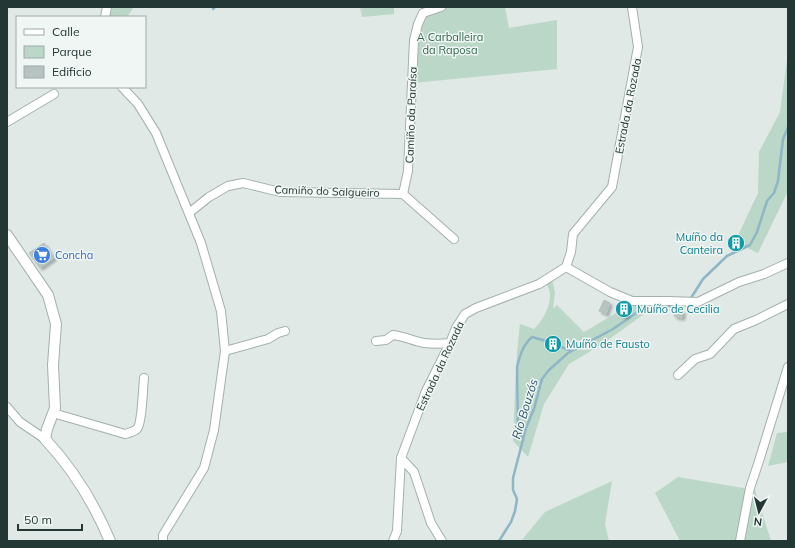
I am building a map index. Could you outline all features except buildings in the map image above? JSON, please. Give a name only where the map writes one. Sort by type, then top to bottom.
[{"type":"street","name":"Camiño da Paraísa","points":[[403,194],[408,171],[414,40],[418,24],[423,13],[441,7]]},
{"type":"street","name":"Estrada da Rozada","points":[[393,541],[397,531],[401,458],[426,391],[456,328],[465,314],[476,308],[539,284],[566,268],[571,252],[573,234],[612,186],[638,47],[632,7]]},
{"type":"street","points":[[123,88],[138,104],[156,134],[201,243],[221,311],[225,351],[214,430],[204,468],[163,536],[163,541]]},
{"type":"street","points":[[7,122],[54,94]]},
{"type":"street","name":"Camiño do Salgueiro","points":[[189,213],[209,197],[228,186],[242,183],[280,192],[403,194]]},
{"type":"street","points":[[403,194],[454,239]]},
{"type":"street","points":[[7,235],[48,295],[56,324],[53,365],[55,408],[45,439]]},
{"type":"street","points":[[566,268],[610,292],[632,301],[698,302],[739,282],[764,274],[788,263]]},
{"type":"street","points":[[678,375],[695,359],[710,354],[734,329],[788,304]]},
{"type":"street","points":[[225,351],[268,339],[278,333],[285,332]]},
{"type":"street","points":[[376,341],[386,340],[393,334],[423,342],[439,344],[450,343]]},
{"type":"street","points":[[740,541],[750,488],[788,367]]},
{"type":"street","points":[[53,413],[125,434],[131,432],[136,429],[140,422],[144,378]]},
{"type":"street","points":[[7,406],[20,422],[45,439],[79,480],[102,522],[110,541]]},
{"type":"street","points":[[401,458],[414,472],[431,524],[442,541]]},
{"type":"green space","points":[[113,7],[134,7],[128,16],[109,16]]},
{"type":"green space","points":[[360,7],[394,7],[394,14],[362,17]]},
{"type":"green space","name":"A Carballeira da Raposa","points":[[441,7],[505,7],[509,28],[557,20],[557,69],[413,83],[414,40],[423,13]]},
{"type":"green space","points":[[788,52],[787,193],[758,253],[735,242],[758,193],[759,152],[780,112]]},
{"type":"green space","points":[[551,276],[555,292],[553,309],[557,305],[584,332],[633,303],[647,312],[601,345],[569,364],[544,404],[528,457],[513,441],[518,339],[520,324],[534,329],[548,308],[550,291],[545,280]]},
{"type":"green space","points":[[788,432],[788,462],[768,466],[777,433]]},
{"type":"green space","points":[[678,477],[755,490],[771,541],[749,541],[741,539],[740,541],[680,541],[655,493]]},
{"type":"green space","points":[[612,481],[605,524],[609,541],[521,541],[545,512]]},
{"type":"waterway","name":"Río Bouzós","points":[[691,298],[703,279],[727,256],[750,245],[757,232],[767,201],[774,193],[778,181],[783,139],[788,127]]},
{"type":"waterway","name":"Río Bouzós","points":[[499,541],[511,522],[515,511],[517,499],[513,490],[513,478],[526,428],[534,409],[542,379],[549,370],[568,353],[613,329],[645,307],[670,306]]},
{"type":"waterway","points":[[523,440],[518,429],[517,367],[519,358],[526,343],[532,337],[546,341]]},
{"type":"waterway","points":[[557,345],[571,351]]},
{"type":"place","name":"Muíño da Canteira","points":[[736,243]]},
{"type":"place","name":"Concha","points":[[42,255]]},
{"type":"place","name":"Muíño de Cecilia","points":[[624,309]]},
{"type":"place","name":"Muíño de Fausto","points":[[553,344]]}]
